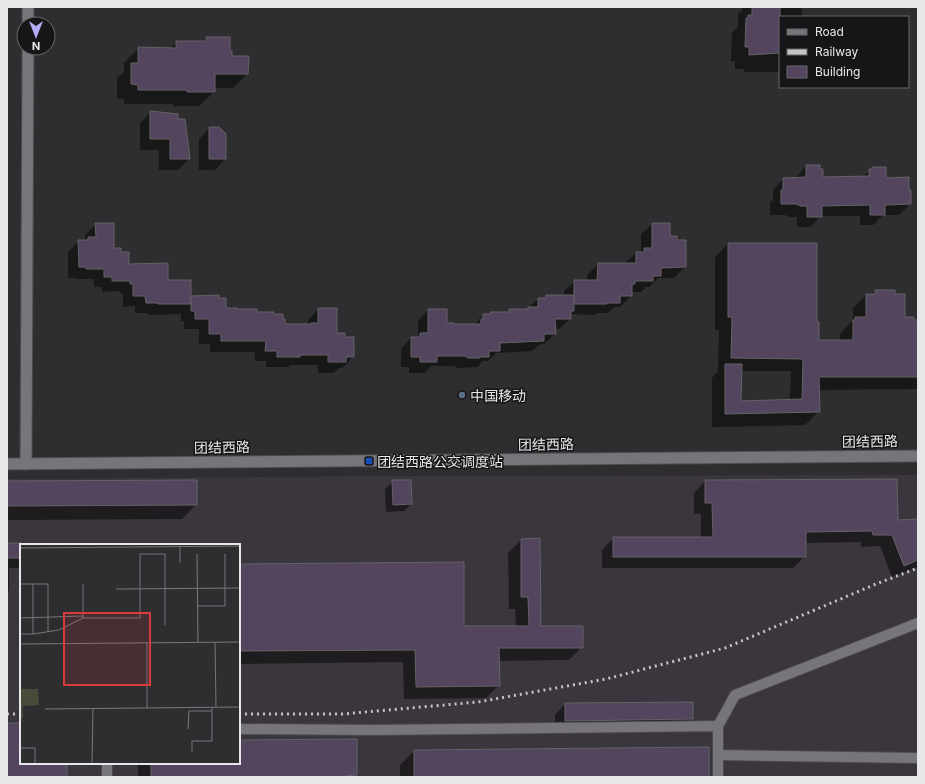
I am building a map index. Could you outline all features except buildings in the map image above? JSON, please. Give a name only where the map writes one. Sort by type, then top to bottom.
[{"type":"street","points":[[26,464],[28,56]]},
{"type":"street","name":"团结西路","points":[[7,464],[918,456]]},
{"type":"lane","points":[[718,777],[718,726],[735,695],[918,623]]},
{"type":"lane","points":[[240,729],[381,730],[718,726]]},
{"type":"lane","points":[[718,755],[918,758]]},
{"type":"lane","points":[[107,764],[107,777]]},
{"type":"shaded area","points":[[918,475],[918,777],[7,777],[7,479],[385,476]]},
{"type":"railway","points":[[240,714],[343,714],[478,702],[606,679],[725,648],[876,584],[918,568]]},
{"type":"railway","points":[[7,714],[20,714]]},
{"type":"place","name":"中国移动","points":[[462,395]]},
{"type":"place","name":"团结西路公交调度站","points":[[369,461]]}]
